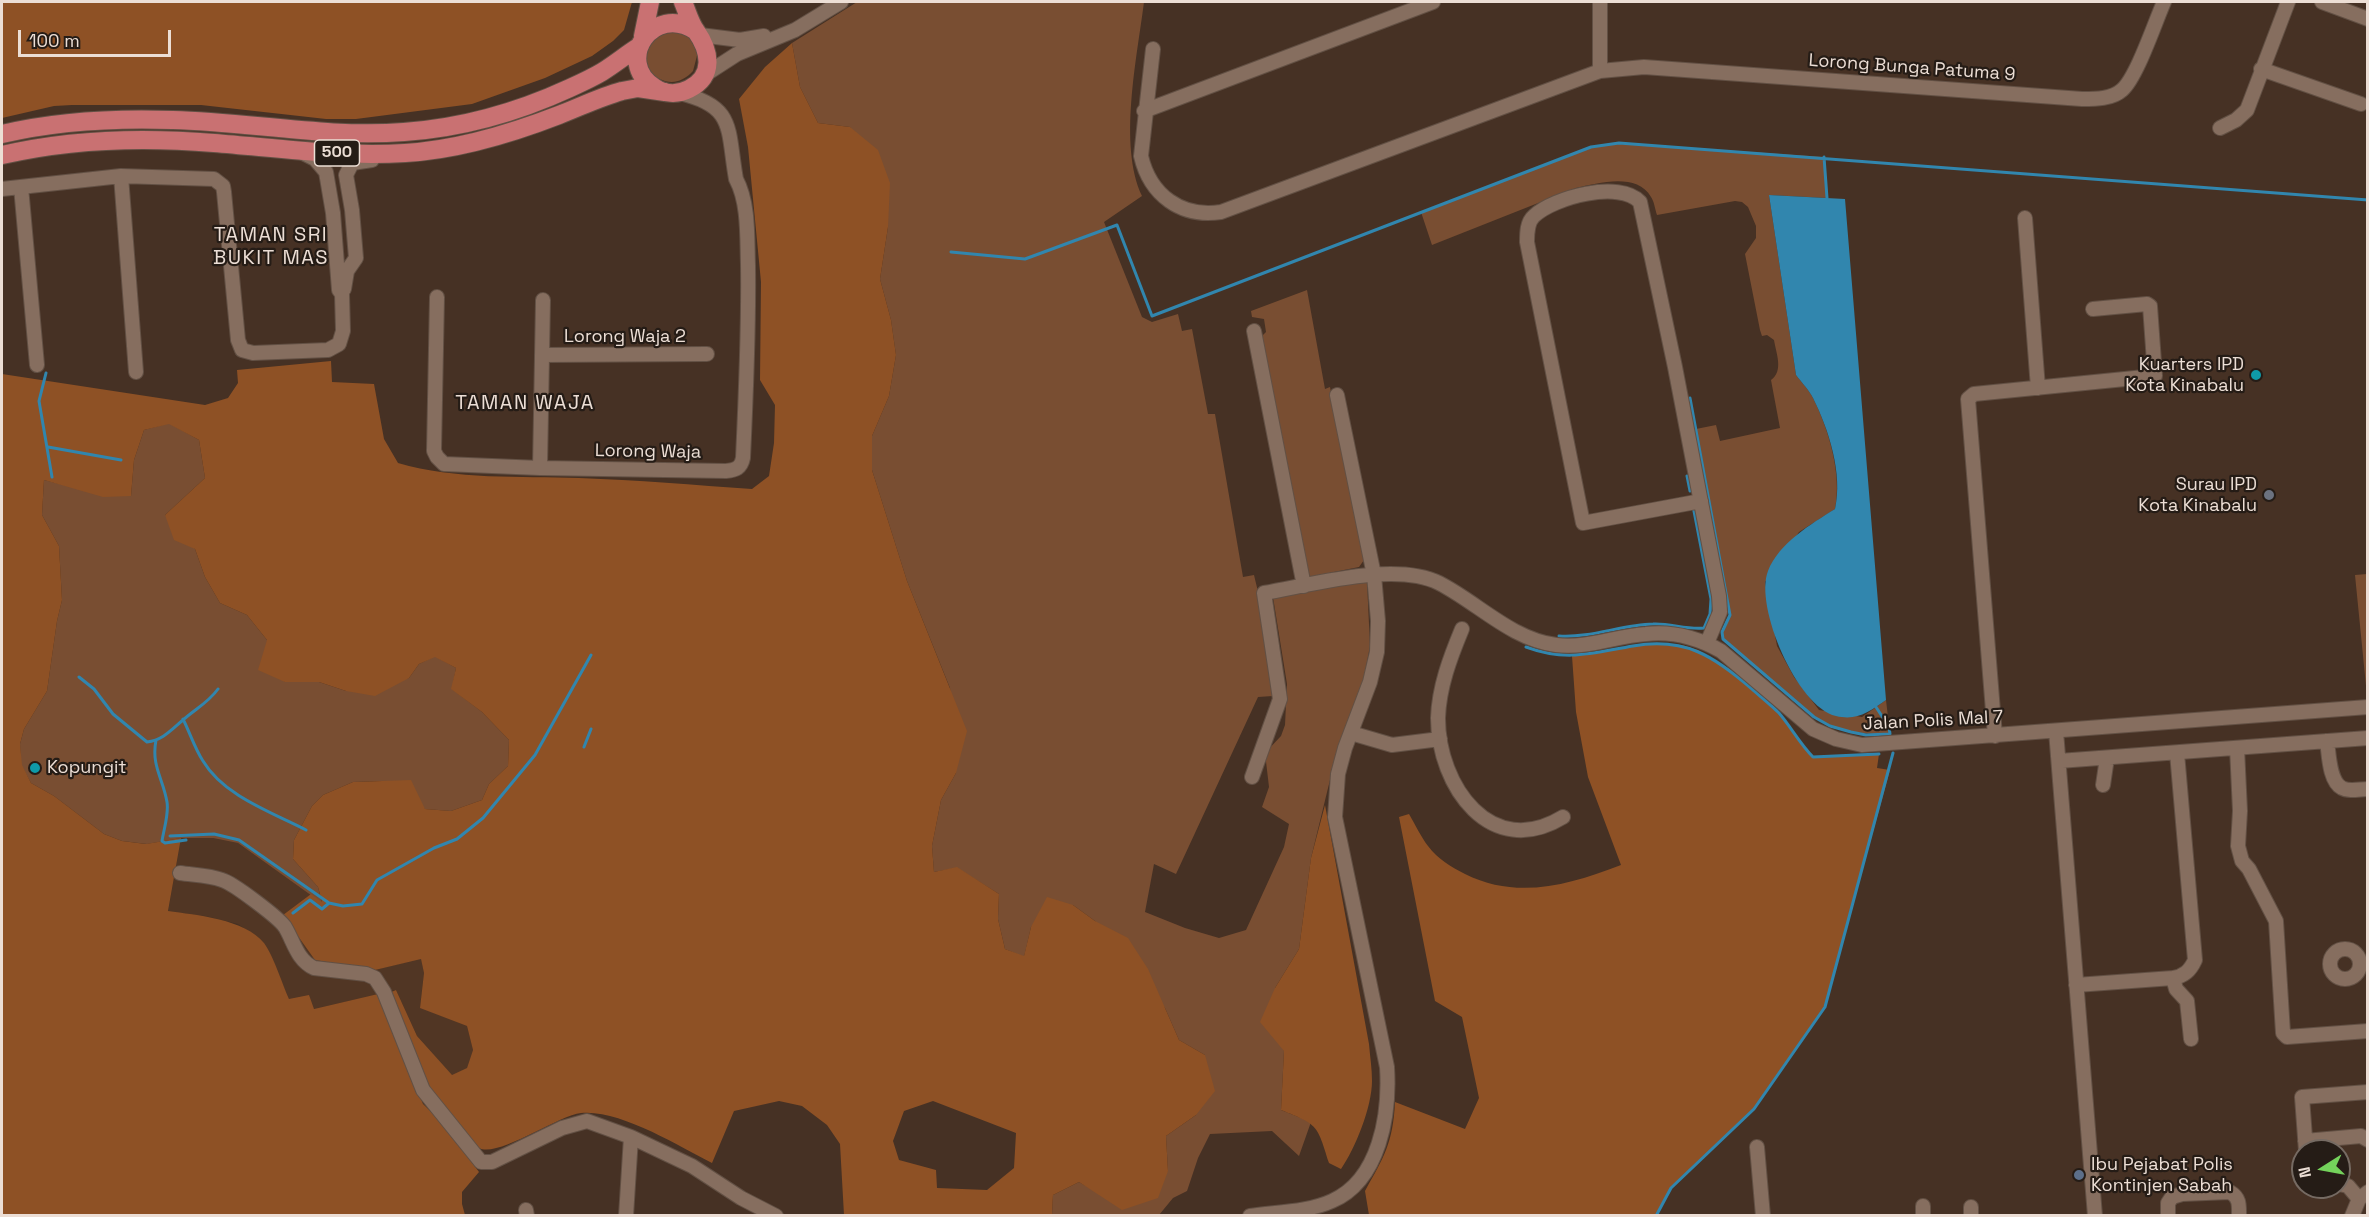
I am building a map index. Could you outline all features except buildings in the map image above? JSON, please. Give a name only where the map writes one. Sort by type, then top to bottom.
[{"type":"main road","points":[[650,2],[638,60],[642,75],[651,86],[672,92],[693,87],[702,78],[708,55],[683,2]]},
{"type":"main road","name":"500","points":[[2,134],[50,125],[133,120],[174,120],[341,133],[435,129],[498,116],[539,102],[601,73],[641,41],[653,28],[666,23],[681,23],[698,33]]},
{"type":"main road","name":"500","points":[[2,155],[55,144],[131,140],[215,143],[300,152],[376,155],[440,149],[484,140],[528,127],[622,91],[638,88],[672,92]]},
{"type":"street","points":[[702,78],[737,54],[795,30],[840,2]]},
{"type":"street","points":[[1144,111],[1433,2]]},
{"type":"street","points":[[1600,2],[1600,70]]},
{"type":"street","name":"Lorong Bunga Patuma 9","points":[[1153,49],[1144,111],[1141,156],[1144,169],[1167,200],[1179,207],[1204,214],[1232,208],[1600,70],[1644,67],[2097,98],[2116,94],[2130,81],[2164,2]]},
{"type":"street","points":[[2220,128],[2241,117],[2247,110],[2288,2]]},
{"type":"street","points":[[2322,2],[2367,19]]},
{"type":"street","points":[[698,33],[740,40],[795,30]]},
{"type":"street","points":[[2261,69],[2361,104]]},
{"type":"street","name":"Lorong Waja","points":[[702,78],[709,93],[730,112],[744,179],[741,188]]},
{"type":"street","name":"Lorong Waja","points":[[437,297],[434,451],[437,457],[447,465],[726,471],[742,465],[748,297],[747,245],[741,188],[736,179],[724,117],[706,100],[672,92]]},
{"type":"street","points":[[300,152],[322,165],[326,172],[336,244],[339,290],[342,294]]},
{"type":"street","points":[[2,189],[121,176],[214,179],[223,186],[238,340],[242,350],[253,353],[334,348],[339,344],[344,332],[342,294],[347,271],[356,258],[356,242],[347,180],[348,167],[372,160],[376,155]]},
{"type":"street","points":[[121,176],[136,372]]},
{"type":"street","points":[[329,184],[347,180]]},
{"type":"street","points":[[21,187],[37,366]]},
{"type":"street","points":[[1701,501],[1583,523],[1528,251],[1529,223],[1540,212],[1561,201],[1599,192],[1627,192],[1634,195],[1640,202],[1676,367],[1719,596],[1720,612],[1707,643]]},
{"type":"street","points":[[2025,218],[2038,388]]},
{"type":"street","points":[[336,244],[356,242]]},
{"type":"street","points":[[540,468],[543,300]]},
{"type":"street","points":[[1995,736],[1967,402],[1969,396],[1974,394],[2155,376],[2149,304],[2093,309]]},
{"type":"street","points":[[1254,331],[1304,586]]},
{"type":"street","name":"Lorong Waja 2","points":[[543,355],[707,354]]},
{"type":"street","points":[[1250,1215],[1326,1204],[1351,1190],[1365,1173],[1376,1148],[1384,1122],[1388,1094],[1387,1067],[1335,818],[1338,774],[1370,682],[1377,652],[1378,621],[1374,575],[1336,395]]},
{"type":"street","name":"Jalan Polis Mal 7","points":[[1252,777],[1280,699],[1264,593],[1374,575],[1412,574],[1438,583],[1511,629],[1543,643],[1570,647],[1647,634],[1688,637],[1707,643],[1729,657],[1813,729],[1836,739],[1862,745],[2367,707]]},
{"type":"street","points":[[1461,629],[1441,689],[1438,717],[1440,739],[1455,783],[1474,810],[1487,821],[1504,830],[1522,831],[1543,828],[1563,817]]},
{"type":"street","points":[[2056,731],[2095,1215]]},
{"type":"street","points":[[1351,733],[1392,745],[1440,739]]},
{"type":"street","points":[[2059,761],[2367,738]]},
{"type":"street","points":[[2326,741],[2330,765],[2337,784],[2347,790],[2367,789]]},
{"type":"street","points":[[2237,748],[2240,811],[2238,846],[2242,861],[2249,869],[2276,921],[2283,1033],[2287,1037],[2367,1031]]},
{"type":"street","points":[[2076,985],[2173,978],[2185,975],[2195,960],[2177,753]]},
{"type":"street","points":[[2103,784],[2107,758]]},
{"type":"street","points":[[180,873],[222,880],[233,885],[277,919],[284,927],[300,958],[314,968],[366,974],[375,978],[384,992],[423,1090],[481,1162],[492,1162],[561,1128],[587,1121],[631,1137],[701,1170],[741,1198],[776,1215]]},
{"type":"street","points":[[2173,978],[2176,989],[2187,1001],[2191,1039]]},
{"type":"street","points":[[2305,1139],[2302,1097],[2367,1092]]},
{"type":"street","points":[[2344,1139],[2361,1136],[2366,1137],[2367,1140]]},
{"type":"street","points":[[626,1215],[631,1137]]},
{"type":"street","points":[[1757,1147],[1763,1215]]},
{"type":"street","points":[[2168,1215],[2168,1203],[2172,1197],[2182,1194],[2230,1192],[2236,1195],[2239,1215]]},
{"type":"street","points":[[2352,1215],[2363,1195]]},
{"type":"shaded area","points":[[2,2],[632,2],[624,30],[613,41],[592,56],[545,78],[472,104],[356,119],[326,119],[201,105],[54,106],[2,118]]},
{"type":"shaded area","points":[[857,2],[1144,2],[1131,101],[1130,127],[1135,175],[1142,196],[1104,222],[1142,317],[1152,322],[1178,314],[1182,331],[1192,329],[1208,414],[1215,414],[1243,577],[1254,575],[1260,600],[1273,696],[1258,697],[1176,874],[1154,864],[1145,912],[1185,928],[1219,938],[1246,930],[1284,847],[1289,824],[1262,807],[1269,787],[1265,753],[1281,736],[1285,725],[1287,684],[1273,597],[1367,581],[1370,646],[1364,678],[1338,747],[1311,858],[1299,949],[1275,988],[1284,1051],[1281,1110],[1311,1122],[1299,1156],[1272,1131],[1210,1134],[1198,1158],[1187,1191],[1173,1198],[1159,1215],[1052,1215],[1053,1195],[1079,1182],[1100,1194],[1168,1171],[1166,1136],[1196,1115],[1205,1055],[1179,1040],[1165,1008],[1095,921],[1073,905],[1031,927],[1024,957],[1005,949],[998,919],[999,894],[957,868],[934,872],[932,846],[941,800],[956,773],[950,688],[907,581],[872,470],[872,436],[889,396],[896,355],[891,320],[880,279],[888,227],[850,127],[818,123],[800,87],[792,43]]},
{"type":"shaded area","points":[[664,29],[689,35],[698,52],[693,71],[682,80],[665,81],[648,71],[644,52]]},
{"type":"shaded area","points":[[792,43],[800,87],[818,123],[850,127],[878,150],[890,183],[888,227],[880,279],[891,320],[896,355],[889,396],[872,436],[872,470],[907,581],[967,731],[956,773],[941,800],[932,846],[934,872],[957,867],[999,894],[998,919],[1005,949],[1024,956],[1031,927],[1047,897],[1073,905],[1095,921],[1128,938],[1148,969],[1179,1040],[1205,1055],[1215,1091],[1196,1115],[1166,1136],[1168,1171],[1158,1198],[1122,1210],[1079,1182],[1053,1195],[1052,1215],[844,1215],[840,1144],[827,1125],[802,1106],[779,1101],[734,1111],[712,1163],[648,1130],[596,1113],[571,1116],[500,1147],[488,1149],[476,1146],[427,1085],[389,993],[396,990],[417,1036],[452,1075],[467,1068],[473,1050],[467,1026],[420,1008],[424,973],[421,959],[375,970],[315,960],[283,915],[311,894],[322,902],[318,887],[293,859],[294,840],[312,806],[323,795],[353,782],[411,780],[425,809],[451,811],[482,800],[489,784],[508,766],[509,740],[482,712],[451,689],[456,668],[435,657],[419,664],[409,678],[375,696],[346,691],[319,682],[285,682],[258,670],[267,640],[247,615],[220,603],[205,577],[195,549],[174,540],[165,515],[205,478],[199,440],[169,424],[144,430],[134,460],[131,496],[103,497],[44,480],[42,515],[59,546],[62,600],[47,691],[24,729],[20,744],[22,765],[31,783],[54,796],[104,834],[122,841],[146,844],[181,838],[168,911],[233,923],[256,935],[271,955],[289,999],[309,995],[314,1009],[378,994],[423,1104],[443,1123],[479,1172],[462,1192],[465,1215],[2,1216],[2,374],[205,405],[228,398],[238,383],[237,370],[331,361],[332,382],[374,384],[384,439],[398,463],[465,475],[601,479],[752,489],[769,476],[774,443],[775,405],[760,380],[761,282],[748,147],[739,99],[765,67]],"holes":[[[933,1101],[1016,1133],[1014,1168],[987,1190],[937,1188],[936,1170],[899,1160],[893,1141],[904,1111]]]},
{"type":"shaded area","points":[[1619,143],[1824,157],[1827,198],[1769,195],[1796,375],[1813,398],[1829,438],[1833,452],[1837,495],[1835,509],[1799,532],[1765,582],[1777,646],[1794,677],[1819,710],[1862,717],[1886,700],[1890,734],[1850,731],[1832,726],[1814,717],[1723,639],[1722,632],[1730,615],[1696,429],[1716,425],[1720,441],[1780,428],[1771,380],[1778,367],[1774,340],[1767,335],[1762,336],[1745,254],[1756,238],[1756,226],[1748,207],[1742,202],[1735,201],[1657,215],[1652,199],[1645,189],[1627,182],[1606,182],[1576,188],[1432,245],[1421,212],[1591,147]]},
{"type":"shaded area","points":[[1307,290],[1325,389],[1330,387],[1364,560],[1359,567],[1309,577],[1262,336],[1266,332],[1264,319],[1252,317],[1251,311]]},
{"type":"shaded area","points":[[169,423],[199,440],[205,478],[165,515],[195,549],[205,577],[220,603],[247,615],[267,640],[285,682],[319,682],[346,691],[409,678],[419,664],[435,656],[456,668],[452,689],[482,712],[509,740],[508,766],[489,784],[482,800],[451,811],[425,809],[380,781],[353,782],[323,795],[312,806],[294,840],[293,859],[318,887],[322,903],[238,843],[213,838],[181,838],[147,844],[122,841],[104,834],[54,796],[31,783],[21,765],[20,744],[24,729],[47,691],[62,600],[59,546],[42,515],[44,480],[131,496],[134,460],[144,430]]},
{"type":"shaded area","points":[[2367,574],[2368,696],[2355,575]]},
{"type":"shaded area","points":[[1653,643],[1682,645],[1698,650],[1731,670],[1779,713],[1813,757],[1879,754],[1877,768],[1890,770],[1825,1007],[1754,1109],[1671,1188],[1656,1215],[1369,1215],[1365,1191],[1390,1139],[1395,1102],[1465,1129],[1479,1098],[1462,1017],[1435,1001],[1399,817],[1409,814],[1420,835],[1436,855],[1465,874],[1484,882],[1524,888],[1543,887],[1582,878],[1621,865],[1588,777],[1576,712],[1572,656]]},
{"type":"shaded area","points":[[1325,805],[1369,1044],[1372,1076],[1366,1115],[1357,1139],[1341,1169],[1329,1163],[1322,1140],[1309,1123],[1281,1110],[1284,1051],[1260,1022],[1275,988],[1299,949],[1311,858]]},
{"type":"shaded area","points":[[181,838],[213,838],[238,843],[311,894],[283,915],[375,970],[421,958],[424,973],[420,1007],[467,1026],[473,1050],[467,1068],[452,1076],[417,1036],[396,990],[314,1009],[289,999],[263,942],[238,924],[205,916],[168,912]]},
{"type":"water","points":[[1769,195],[1845,199],[1886,700],[1868,712],[1857,716],[1836,716],[1821,709],[1807,694],[1782,653],[1767,607],[1765,587],[1768,571],[1773,561],[1797,535],[1835,509],[1837,495],[1836,467],[1829,438],[1811,395],[1796,375]]},
{"type":"waterway","points":[[951,252],[1025,259],[1117,225],[1152,316],[1591,147],[1619,143],[2368,200]]},
{"type":"waterway","points":[[1824,157],[1827,198]]},
{"type":"waterway","points":[[46,373],[39,401],[52,477]]},
{"type":"waterway","points":[[1690,398],[1730,615],[1722,632],[1723,639],[1814,717],[1830,726],[1866,735],[1890,734],[1889,727],[1876,707]]},
{"type":"waterway","points":[[48,447],[121,460]]},
{"type":"waterway","points":[[1687,476],[1690,491]]},
{"type":"waterway","points":[[1559,636],[1583,635],[1653,624],[1704,628],[1710,614],[1711,599],[1693,506]]},
{"type":"waterway","points":[[1526,647],[1541,652],[1567,655],[1651,644],[1683,647],[1698,652],[1725,667],[1752,689],[1779,713],[1813,757],[1879,754]]},
{"type":"waterway","points":[[170,836],[214,834],[239,840],[329,903],[343,906],[362,904],[377,880],[434,848],[457,839],[483,818],[535,755],[591,655]]},
{"type":"waterway","points":[[79,677],[94,689],[113,714],[147,742],[166,734],[206,702],[218,689]]},
{"type":"waterway","points":[[183,719],[203,761],[223,784],[249,802],[306,830]]},
{"type":"waterway","points":[[584,747],[591,729]]},
{"type":"waterway","points":[[156,740],[156,765],[167,807],[162,841],[165,843],[186,840]]},
{"type":"waterway","points":[[1656,1216],[1671,1188],[1754,1109],[1825,1007],[1893,753]]},
{"type":"waterway","points":[[293,913],[310,900],[322,909],[329,903]]},
{"type":"place","name":"Kuarters IPD Kota Kinabalu","points":[[2256,375]]},
{"type":"place","name":"Surau IPD Kota Kinabalu","points":[[2269,495]]},
{"type":"place","name":"Kopungit","points":[[35,768]]},
{"type":"place","name":"Ibu Pejabat Polis Kontinjen Sabah","points":[[2079,1175]]},
{"type":"district","name":"TAMAN SRI BUKIT MAS","points":[[271,248]]},
{"type":"district","name":"TAMAN WAJA","points":[[525,404]]}]
